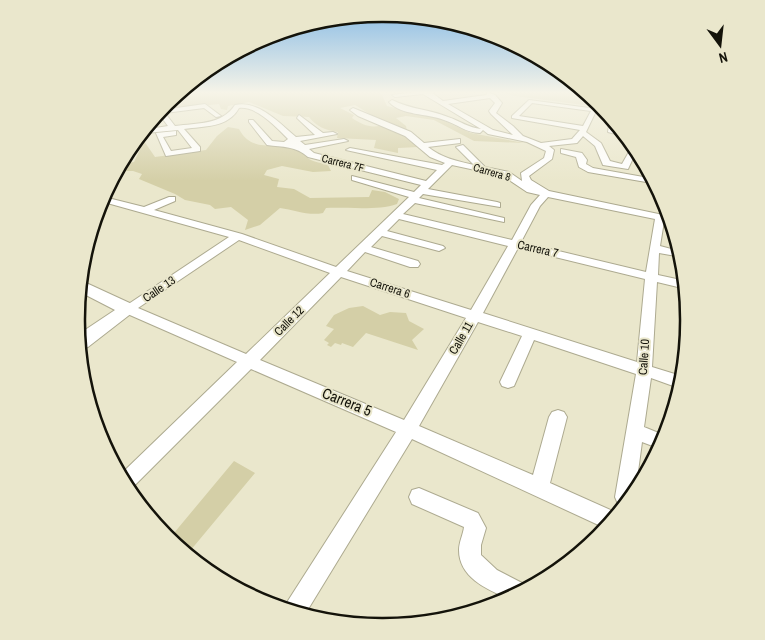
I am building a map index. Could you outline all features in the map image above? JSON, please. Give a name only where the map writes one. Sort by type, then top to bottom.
[{"type":"street","points":[[168,122],[172,127],[183,131],[197,148],[169,154],[158,135],[183,131]]},
{"type":"street","name":"Carrera 7F","points":[[194,124],[208,126],[220,122]]},
{"type":"street","points":[[250,122],[270,143],[302,148],[349,144],[388,156],[446,165]]},
{"type":"street","name":"Carrera 7F","points":[[273,122],[302,148],[316,156],[369,169],[422,190]]},
{"type":"street","points":[[305,122],[320,135]]},
{"type":"street","name":"Carrera 8","points":[[376,122],[419,140],[446,165],[481,167],[516,179],[526,189],[661,217]]},
{"type":"street","points":[[454,122],[472,131],[486,130]]},
{"type":"street","points":[[460,125],[475,122],[486,130],[520,138],[542,145],[550,150],[550,156],[524,175],[524,178],[546,193]]},
{"type":"street","points":[[505,122],[520,138]]},
{"type":"street","points":[[572,122],[594,140],[601,149],[606,164],[639,169]]},
{"type":"street","points":[[542,145],[570,142],[583,130],[588,122]]},
{"type":"street","points":[[154,130],[194,124]]},
{"type":"street","points":[[270,143],[333,134]]},
{"type":"street","points":[[419,140],[459,144],[481,167]]},
{"type":"street","points":[[316,156],[349,144]]},
{"type":"street","points":[[564,151],[579,155],[583,160],[582,165],[591,170],[645,180]]},
{"type":"street","points":[[388,156],[355,178],[497,205]]},
{"type":"street","points":[[625,167],[630,156]]},
{"type":"street","name":"Calle 12","points":[[128,475],[247,362],[446,165]]},
{"type":"street","points":[[422,190],[468,191]]},
{"type":"street","points":[[422,190],[500,220]]},
{"type":"street","name":"Calle 11","points":[[298,605],[409,428],[516,244],[536,205],[546,193]]},
{"type":"street","points":[[141,212],[172,199]]},
{"type":"street","name":"Carrera 6","points":[[110,202],[141,212],[238,236],[339,272],[674,380]]},
{"type":"street","name":"Carrera 7","points":[[394,215],[677,283]]},
{"type":"street","name":"Calle 10","points":[[626,491],[644,370],[654,248],[663,221]]},
{"type":"street","points":[[379,232],[439,248]]},
{"type":"street","name":"Calle 13","points":[[86,339],[238,236]]},
{"type":"street","points":[[363,248],[414,264]]},
{"type":"street","points":[[654,248],[672,252]]},
{"type":"street","name":"Carrera 5","points":[[87,290],[247,362],[409,428],[605,518]]},
{"type":"street","points":[[508,382],[530,334]]},
{"type":"street","points":[[538,487],[558,417]]},
{"type":"street","points":[[636,432],[655,439]]},
{"type":"street","points":[[419,497],[471,520],[475,528],[469,553],[475,566],[487,577],[511,588]]},
{"type":"shaded area","points":[[314,122],[359,122],[365,125],[377,126],[386,124],[383,122],[401,122],[406,126],[407,131],[418,147],[398,148],[398,153],[374,148],[376,140],[337,138],[338,132],[322,128]]},
{"type":"shaded area","points":[[438,122],[446,122],[471,133],[524,143],[474,141]]},
{"type":"shaded area","points":[[228,127],[239,129],[250,142],[298,149],[309,159],[328,165],[331,171],[313,172],[282,166],[267,170],[264,175],[279,179],[277,187],[294,189],[310,198],[369,197],[372,190],[385,192],[399,199],[397,204],[389,206],[326,208],[323,213],[318,214],[280,208],[260,225],[245,230],[248,220],[231,207],[215,209],[210,205],[185,200],[139,179],[142,174],[125,171],[130,162],[134,162],[144,141],[155,157],[206,150],[217,136]]},
{"type":"shaded area","points":[[363,306],[380,315],[390,312],[406,313],[409,321],[424,329],[412,340],[418,350],[366,333],[353,347],[342,343],[341,345],[335,343],[331,347],[327,345],[329,343],[324,340],[334,329],[326,326],[334,315],[349,308]]},
{"type":"shaded area","points":[[234,461],[255,473],[192,549],[174,532]]}]
